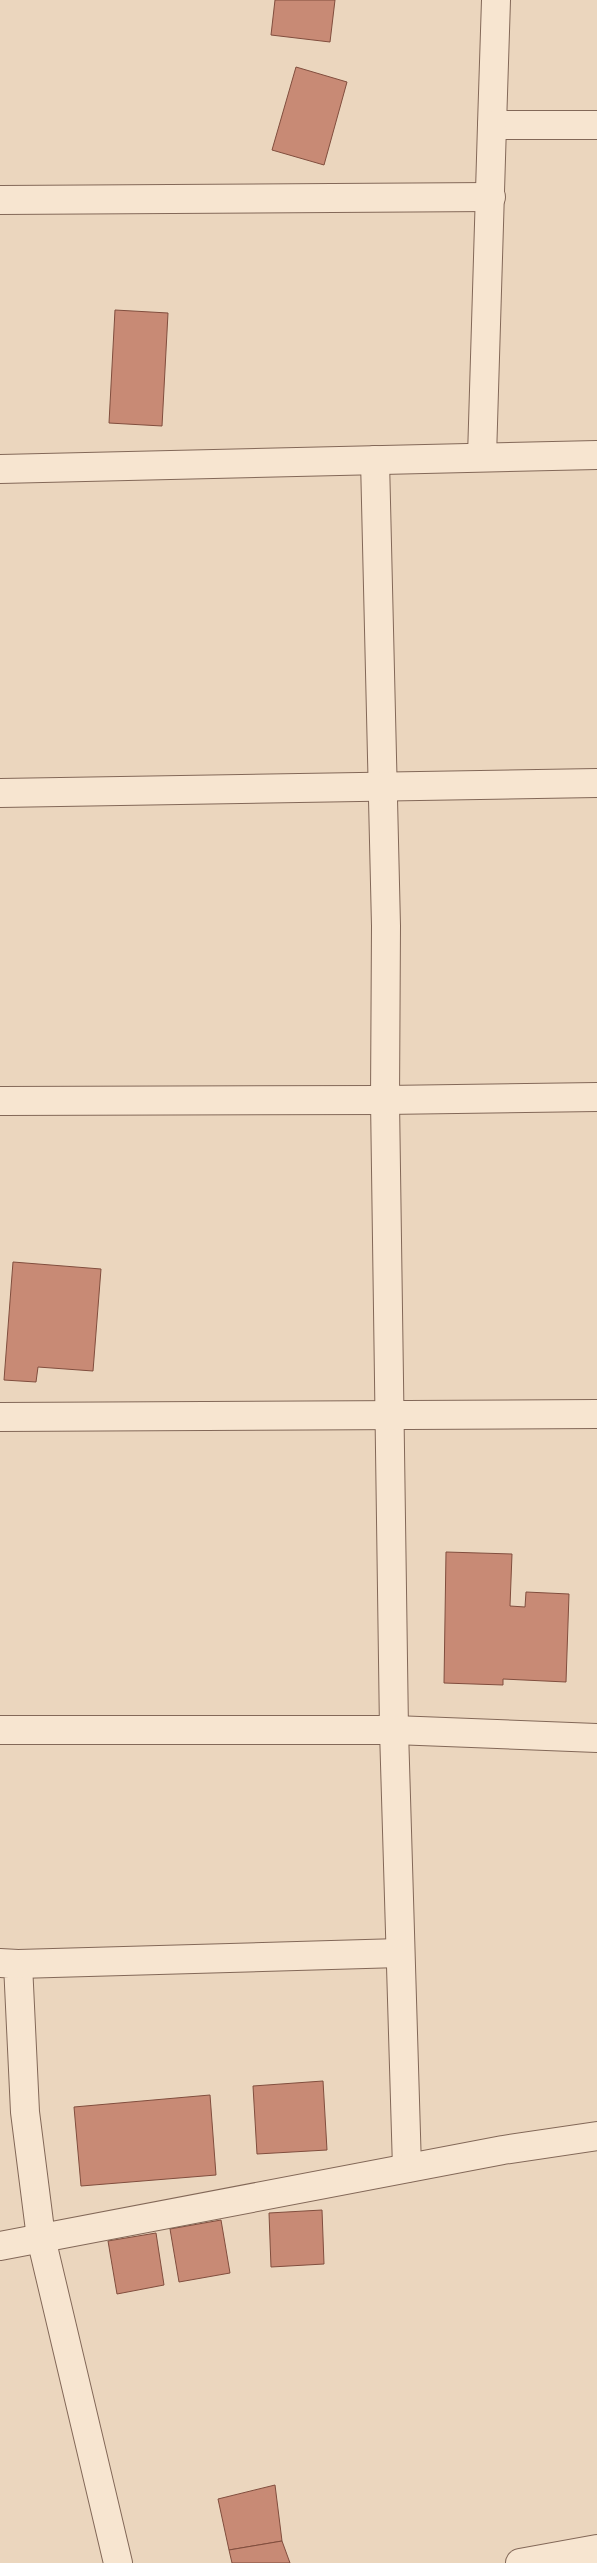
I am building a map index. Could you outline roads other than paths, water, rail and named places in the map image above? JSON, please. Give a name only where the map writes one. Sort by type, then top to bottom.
[{"type":"street","points":[[482,457],[496,0]]},
{"type":"street","points":[[492,125],[597,125]]},
{"type":"street","points":[[0,200],[491,197]]},
{"type":"street","points":[[0,469],[597,455]]},
{"type":"street","points":[[375,460],[381,785],[386,926],[385,1100],[394,1730],[407,2168]]},
{"type":"street","points":[[0,793],[381,785],[597,783]]},
{"type":"street","points":[[0,1101],[385,1100],[597,1097]]},
{"type":"street","points":[[0,1418],[390,1417],[597,1414]]},
{"type":"street","points":[[0,1730],[394,1730],[597,1738]]},
{"type":"street","points":[[118,2563],[41,2238],[9,1964],[400,1953]]},
{"type":"street","points":[[0,2246],[503,2150],[597,2136]]},
{"type":"street","points":[[520,2563],[597,2549]]}]
